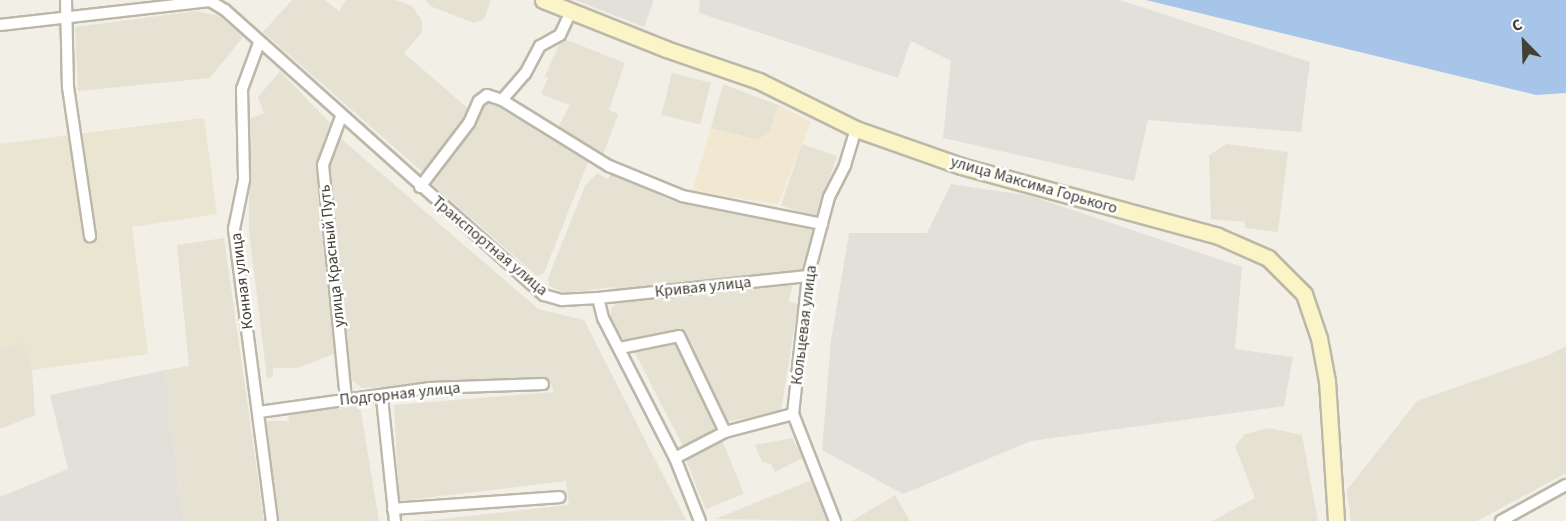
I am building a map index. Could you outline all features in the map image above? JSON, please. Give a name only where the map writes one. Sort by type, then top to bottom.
[{"type":"street","points":[[66,0],[68,87],[90,236]]},
{"type":"street","name":"улица Максима Горького","points":[[543,0],[759,81],[856,129],[961,166],[1218,236],[1268,258],[1304,294],[1319,338],[1327,381],[1336,521]]},
{"type":"street","points":[[0,25],[210,1]]},
{"type":"street","name":"Транспортная улица","points":[[210,1],[544,295],[561,300],[598,298]]},
{"type":"street","points":[[502,100],[525,74],[540,46],[560,35],[571,11]]},
{"type":"street","name":"Конная улица","points":[[258,43],[242,89],[244,180],[234,230],[272,521]]},
{"type":"street","points":[[420,187],[470,123],[479,101],[487,95],[502,100],[609,166],[682,196],[822,224]]},
{"type":"street","name":"улица Красный Путь","points":[[341,117],[323,165],[346,398]]},
{"type":"street","name":"Кольцевая улица","points":[[835,521],[793,414],[808,276],[822,224],[856,129]]},
{"type":"street","name":"Кривая улица","points":[[598,298],[808,276]]},
{"type":"street","points":[[598,298],[603,318],[675,458],[700,521]]},
{"type":"street","points":[[620,348],[679,336],[724,432]]},
{"type":"street","name":"Подгорная улица","points":[[259,412],[346,398],[382,398],[430,388],[543,384]]},
{"type":"street","points":[[382,398],[395,521]]},
{"type":"street","points":[[675,458],[724,432],[793,414]]},
{"type":"street","points":[[1501,521],[1566,485]]},
{"type":"street","points":[[393,509],[560,498]]},
{"type":"shaded area","points":[[292,0],[325,0],[339,11],[346,0],[395,0],[412,6],[422,21],[422,32],[404,53],[472,112],[426,175],[263,32]]},
{"type":"shaded area","points":[[426,0],[491,0],[484,19],[474,23],[430,6]]},
{"type":"shaded area","points":[[575,0],[654,0],[644,27]]},
{"type":"shaded area","points":[[700,0],[1120,0],[1310,62],[1301,132],[1148,120],[1134,181],[943,138],[951,61],[911,41],[898,78],[699,13]]},
{"type":"shaded area","points":[[196,11],[219,16],[243,37],[210,78],[78,91],[75,27]]},
{"type":"shaded area","points":[[562,38],[625,63],[609,110],[618,114],[603,155],[580,145],[582,141],[558,127],[570,105],[541,94],[548,78],[545,76]]},
{"type":"shaded area","points":[[280,71],[330,123],[318,158],[336,353],[297,368],[273,368],[273,377],[267,378],[249,232],[249,119],[264,113],[258,97]]},
{"type":"shaded area","points":[[672,73],[711,83],[700,124],[662,115]]},
{"type":"shaded area","points":[[723,84],[778,105],[770,132],[758,140],[711,128]]},
{"type":"shaded area","points":[[483,103],[493,104],[588,162],[544,273],[537,276],[429,181],[479,119]]},
{"type":"shaded area","points":[[778,105],[811,122],[778,204],[692,191],[711,128],[758,140],[770,132]]},
{"type":"shaded area","points":[[204,118],[217,214],[132,227],[148,354],[32,370],[23,343],[0,349],[0,144]]},
{"type":"shaded area","points":[[339,137],[538,309],[584,320],[686,520],[423,521],[569,505],[566,481],[399,501],[394,405],[554,392],[549,380],[362,388],[350,379],[326,165]]},
{"type":"shaded area","points":[[802,144],[837,156],[816,218],[781,205]]},
{"type":"shaded area","points":[[1227,144],[1288,152],[1278,232],[1245,228],[1245,222],[1211,219],[1209,155]]},
{"type":"shaded area","points":[[597,173],[608,179],[611,173],[672,201],[812,224],[815,235],[805,270],[614,292],[613,287],[566,293],[549,286],[548,278],[585,186]]},
{"type":"shaded area","points":[[951,184],[1031,196],[1242,267],[1235,349],[1293,357],[1284,406],[1031,441],[903,494],[822,450],[831,340],[849,233],[927,233]]},
{"type":"shaded area","points":[[224,238],[264,521],[184,521],[165,370],[189,366],[177,245]]},
{"type":"shaded area","points":[[793,283],[789,302],[798,304],[781,411],[726,422],[684,332],[624,341],[611,318],[611,309],[617,303]]},
{"type":"shaded area","points":[[675,340],[717,430],[684,448],[633,349]]},
{"type":"shaded area","points":[[23,342],[32,370],[35,415],[0,429],[0,349]]},
{"type":"shaded area","points":[[1566,346],[1566,473],[1477,521],[1351,521],[1347,490],[1417,401],[1549,355]]},
{"type":"shaded area","points":[[165,370],[184,521],[0,521],[0,497],[68,469],[50,395]]},
{"type":"shaded area","points":[[360,406],[379,521],[278,521],[266,421],[289,421],[288,414]]},
{"type":"shaded area","points":[[1269,428],[1302,435],[1318,521],[1212,521],[1255,498],[1235,446],[1245,434]]},
{"type":"shaded area","points":[[792,438],[803,458],[775,472],[771,464],[762,462],[755,445]]},
{"type":"shaded area","points":[[722,440],[744,494],[706,509],[684,455]]},
{"type":"shaded area","points":[[812,480],[829,521],[715,519]]},
{"type":"shaded area","points":[[895,495],[910,521],[852,521]]},
{"type":"water","points":[[1146,0],[1566,0],[1566,93],[1536,95]]}]
